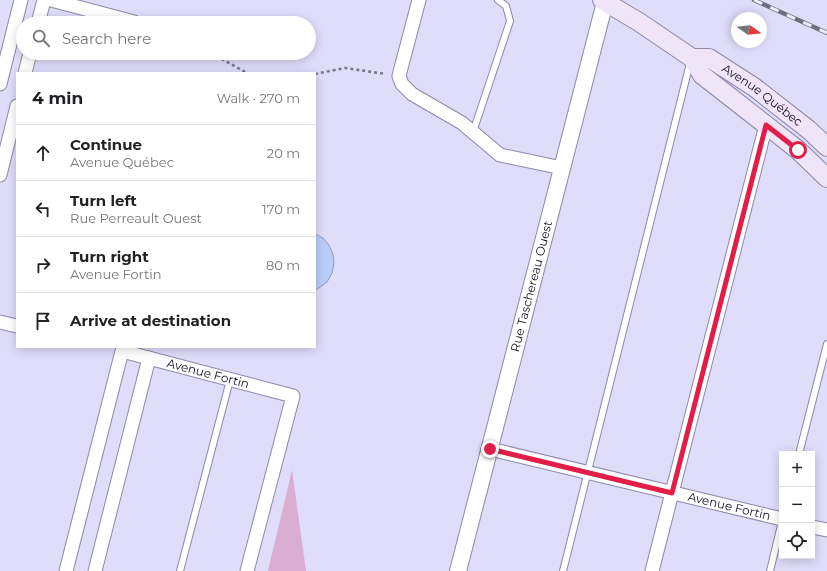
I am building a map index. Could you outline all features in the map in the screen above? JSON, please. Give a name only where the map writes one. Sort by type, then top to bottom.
[{"type":"main road","name":"Avenue Québec","points":[[603,1],[639,22],[692,58],[702,75],[798,150],[827,178]]},
{"type":"main road","name":"Avenue Québec","points":[[692,58],[709,58],[742,79],[794,118],[827,146]]},
{"type":"street","points":[[17,16],[21,0]]},
{"type":"street","points":[[40,16],[44,0]]},
{"type":"street","points":[[51,0],[111,16]]},
{"type":"street","points":[[419,0],[400,76],[402,84],[412,94],[462,124],[500,155],[562,168]]},
{"type":"street","name":"Rue Taschereau Ouest","points":[[458,571],[562,168],[603,1]]},
{"type":"street","points":[[0,84],[16,20]]},
{"type":"street","points":[[25,72],[28,60]]},
{"type":"street","points":[[0,174],[16,110]]},
{"type":"street","points":[[652,571],[766,125]]},
{"type":"street","points":[[0,322],[16,326]]},
{"type":"street","name":"Avenue Fortin","points":[[66,571],[122,351],[293,396],[247,571]]},
{"type":"street","points":[[95,571],[149,358]]},
{"type":"street","name":"Avenue Fortin","points":[[490,449],[779,519]]},
{"type":"street","points":[[815,528],[827,530]]},
{"type":"lane","points":[[472,132],[510,21],[506,6],[498,0]]},
{"type":"lane","points":[[563,571],[692,58]]},
{"type":"lane","points":[[800,451],[827,344]]},
{"type":"lane","points":[[180,571],[230,380]]},
{"type":"lane","points":[[770,571],[781,523]]},
{"type":"path","points":[[224,60],[245,72]]},
{"type":"path","points":[[316,74],[345,68],[400,76]]},
{"type":"shaded area","points":[[292,470],[306,571],[268,571]]},
{"type":"building","points":[[316,234],[323,238],[329,245],[333,254],[334,263],[332,273],[327,282],[316,290]]},
{"type":"railway","points":[[754,0],[827,33]]},
{"type":"route","points":[[490,449],[672,493],[766,125],[798,150]]}]
